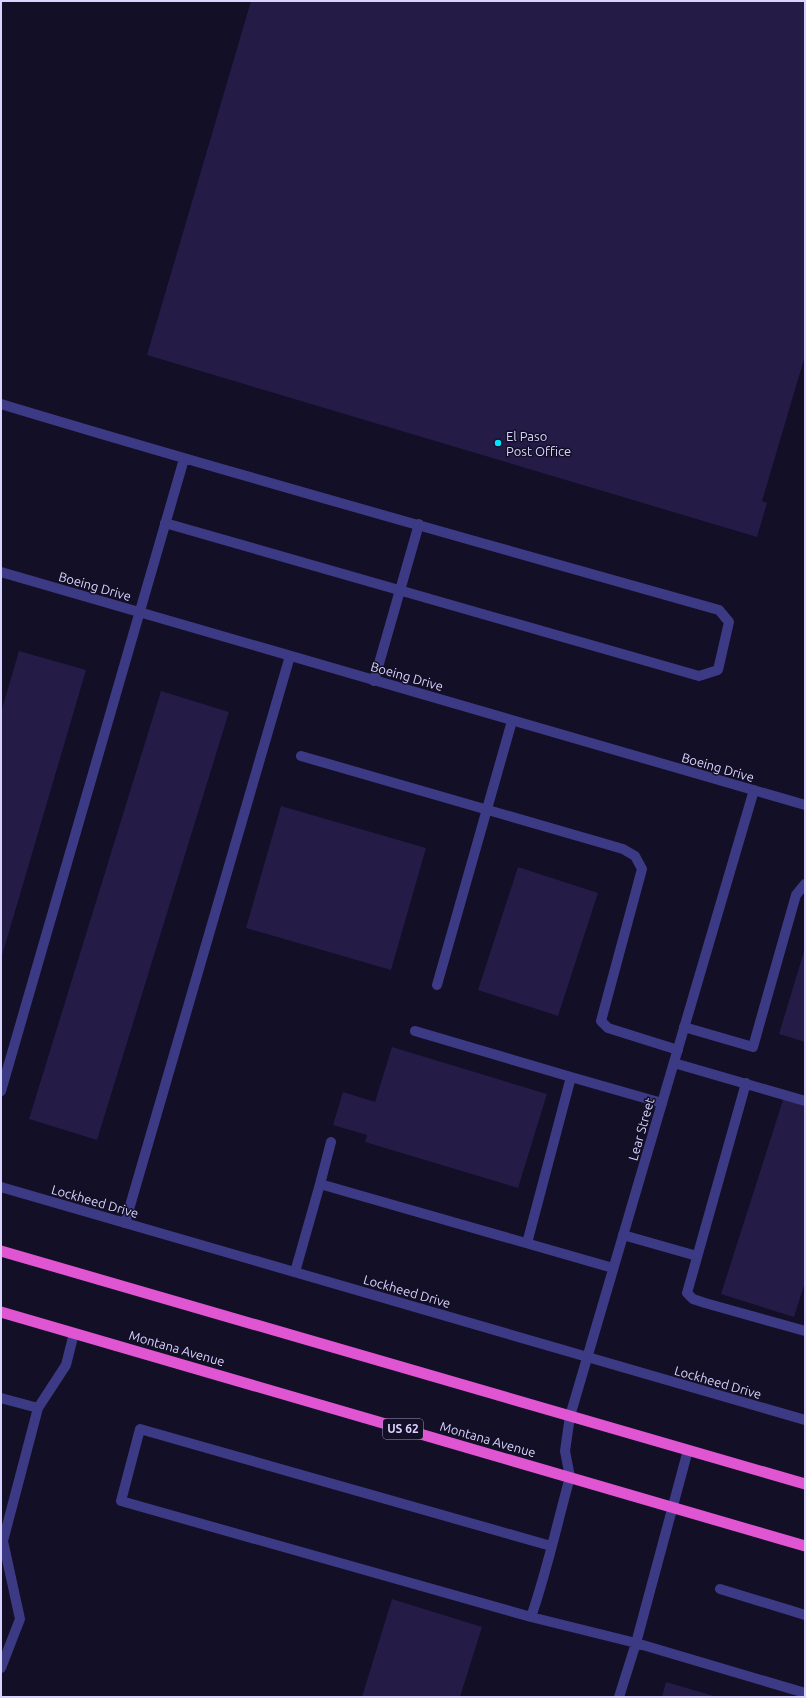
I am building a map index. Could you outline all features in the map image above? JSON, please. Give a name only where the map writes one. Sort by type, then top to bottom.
[{"type":"highway","points":[[1,1251],[805,1484]]},
{"type":"highway","name":"Montana Avenue","points":[[1,1312],[805,1546]]},
{"type":"street","points":[[1,404],[184,460],[419,524],[719,610],[729,622],[718,670],[700,676],[165,523]]},
{"type":"street","points":[[1,1091],[184,460]]},
{"type":"street","points":[[374,680],[419,524]]},
{"type":"street","name":"Boeing Drive","points":[[1,572],[805,805]]},
{"type":"street","points":[[125,1223],[290,656]]},
{"type":"street","points":[[437,985],[512,721]]},
{"type":"street","points":[[301,756],[487,808],[623,849],[635,856],[642,869],[601,1021],[608,1028],[678,1050]]},
{"type":"street","name":"Lear Street","points":[[570,1477],[565,1451],[570,1416],[754,790]]},
{"type":"street","points":[[684,1027],[753,1046],[796,895],[805,884]]},
{"type":"street","points":[[415,1031],[662,1103]]},
{"type":"street","points":[[674,1063],[805,1101]]},
{"type":"street","points":[[527,1243],[571,1077]]},
{"type":"street","points":[[746,1083],[687,1292],[693,1299],[805,1331]]},
{"type":"street","points":[[294,1272],[331,1142]]},
{"type":"street","points":[[320,1184],[613,1268]]},
{"type":"street","name":"Lockheed Drive","points":[[1,1187],[805,1420]]},
{"type":"street","points":[[623,1235],[697,1256]]},
{"type":"street","points":[[1,1668],[20,1619],[2,1540],[38,1408],[66,1365],[74,1333]]},
{"type":"street","points":[[1,1398],[38,1408]]},
{"type":"street","points":[[551,1546],[140,1429],[121,1501],[531,1617],[636,1643],[805,1693]]},
{"type":"street","points":[[619,1697],[636,1643],[688,1450]]},
{"type":"street","points":[[531,1617],[570,1477]]},
{"type":"street","points":[[720,1589],[805,1615]]},
{"type":"building","points":[[251,1],[805,1],[805,356],[762,501],[767,503],[757,537],[147,355]]},
{"type":"building","points":[[19,651],[86,670],[1,959],[1,712]]},
{"type":"building","points":[[161,691],[229,712],[97,1140],[29,1119]]},
{"type":"building","points":[[281,806],[426,848],[391,970],[246,928]]},
{"type":"building","points":[[518,867],[598,893],[558,1016],[478,990]]},
{"type":"building","points":[[805,948],[805,1042],[779,1034]]},
{"type":"building","points":[[392,1047],[547,1094],[518,1188],[365,1142],[367,1135],[333,1125],[343,1092],[375,1102]]},
{"type":"building","points":[[784,1097],[805,1104],[805,1282],[794,1317],[721,1294]]},
{"type":"building","points":[[392,1599],[482,1627],[460,1697],[362,1697]]},
{"type":"building","points":[[666,1682],[717,1697],[662,1697]]},
{"type":"place","name":"El Paso Post Office","points":[[498,443]]}]
